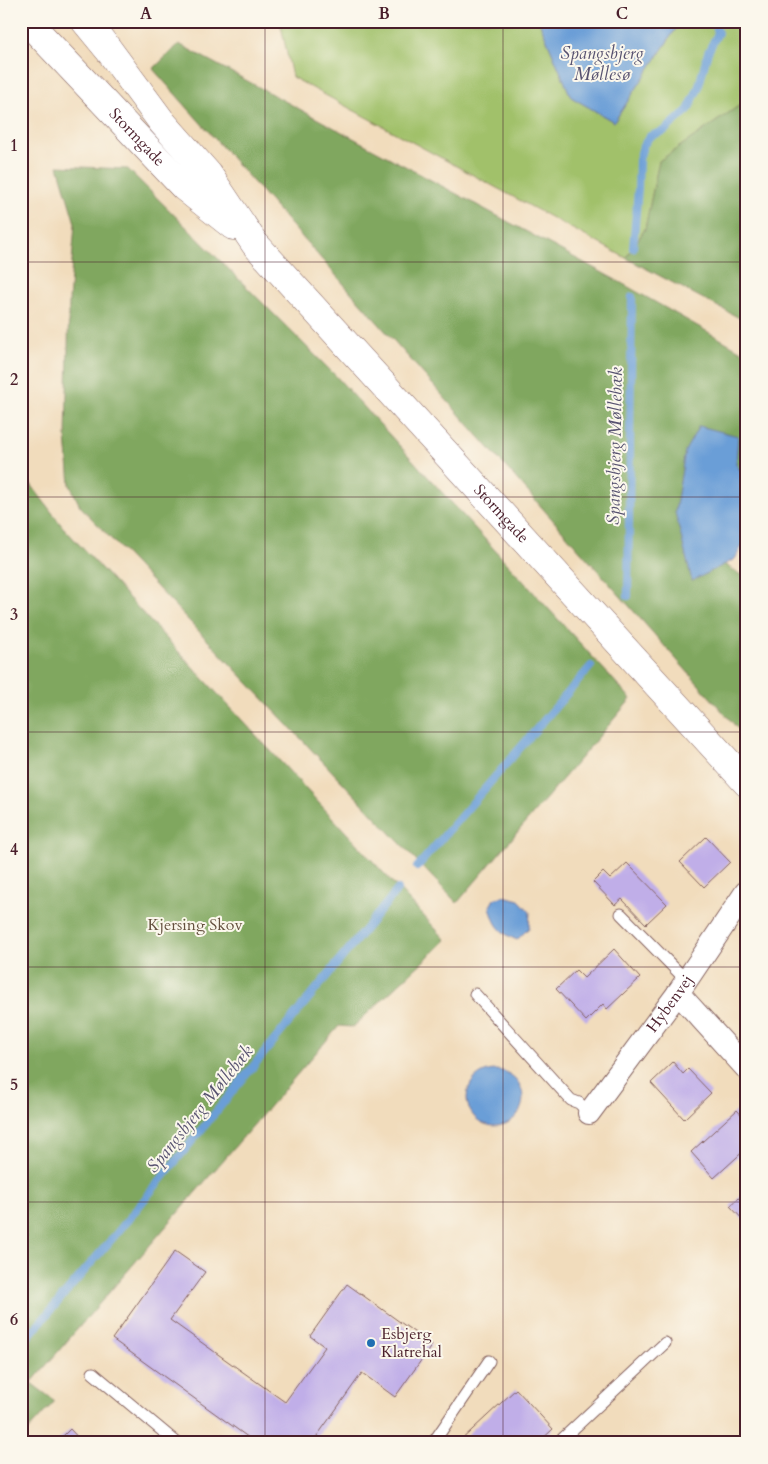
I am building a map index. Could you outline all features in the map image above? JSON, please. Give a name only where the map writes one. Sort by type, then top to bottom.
[{"type":"street","name":"Stormgade","points":[[27,21],[184,187],[255,244]]},
{"type":"street","points":[[53,21],[150,125],[173,135]]},
{"type":"street","name":"Stormgade","points":[[85,21],[173,135],[208,174],[255,244],[747,783]]},
{"type":"street","name":"Hybenvej","points":[[589,1113],[682,987],[746,892]]},
{"type":"street","points":[[682,987],[747,1069]]},
{"type":"lane","points":[[621,914],[682,987]]},
{"type":"lane","points":[[475,994],[571,1100],[579,1103],[589,1113]]},
{"type":"lane","points":[[558,1443],[665,1344]]},
{"type":"lane","points":[[433,1443],[489,1361]]},
{"type":"lane","points":[[93,1373],[177,1443]]},
{"type":"green space","points":[[280,21],[539,21],[571,97],[614,122],[681,21],[744,21],[746,101],[659,161],[645,229],[626,258],[292,77]]},
{"type":"green space","points":[[744,21],[747,21],[747,322],[626,258],[645,229],[659,161],[746,101]]},
{"type":"green space","points":[[179,44],[616,280],[747,354],[747,434],[724,564],[747,579],[747,739],[153,69]]},
{"type":"green space","points":[[21,162],[27,178],[31,216],[21,315]]},
{"type":"green space","points":[[58,166],[128,169],[334,374],[631,699],[457,903],[80,506],[70,485],[66,437],[69,301],[75,223]]},
{"type":"green space","name":"Kjersing Skov","points":[[21,459],[27,479],[62,526],[446,940],[353,1027],[339,1026],[31,1383],[55,1401],[21,1438]]},
{"type":"water","name":"Spangsbjerg Møllesø","points":[[539,21],[681,21],[614,122],[571,97]]},
{"type":"water","points":[[699,426],[738,436],[736,464],[747,480],[747,537],[735,559],[692,581],[675,512],[685,451]]},
{"type":"water","points":[[504,896],[519,900],[530,912],[529,928],[517,940],[499,928],[492,913],[490,906],[494,899]]},
{"type":"water","points":[[489,1070],[501,1070],[515,1078],[523,1092],[521,1109],[515,1118],[501,1126],[489,1126],[479,1121],[472,1114],[467,1104],[467,1092],[472,1082],[479,1075]]},
{"type":"building","points":[[706,837],[730,862],[704,887],[680,862]]},
{"type":"building","points":[[627,863],[667,904],[646,924],[622,899],[615,905],[593,882],[603,872],[610,879]]},
{"type":"building","points":[[614,949],[640,978],[607,1009],[603,1004],[586,1021],[556,989],[576,970],[584,978]]},
{"type":"building","points":[[673,1062],[683,1074],[688,1069],[711,1093],[684,1119],[651,1083]]},
{"type":"building","points":[[737,1110],[747,1121],[747,1148],[714,1178],[691,1152]]},
{"type":"building","points":[[747,1191],[747,1224],[730,1206]]},
{"type":"building","points":[[175,1251],[205,1272],[170,1320],[285,1402],[325,1347],[310,1336],[347,1284],[432,1345],[395,1397],[362,1373],[312,1443],[256,1443],[112,1339]]},
{"type":"building","points":[[516,1389],[553,1429],[538,1443],[458,1443]]},
{"type":"building","points":[[70,1429],[83,1443],[56,1443]]},
{"type":"building","points":[[222,1434],[230,1440],[235,1436],[243,1443],[216,1443]]},
{"type":"waterway","name":"Spangsbjerg Møllebæk","points":[[633,248],[639,160],[643,146],[650,136],[664,131],[688,110],[698,89],[708,52],[718,33],[715,24],[708,21]]},
{"type":"waterway","name":"Spangsbjerg Møllebæk","points":[[628,596],[632,297]]},
{"type":"waterway","name":"Spangsbjerg Møllebæk","points":[[417,867],[591,666]]},
{"type":"waterway","name":"Spangsbjerg Møllebæk","points":[[21,1345],[117,1233],[398,889]]},
{"type":"place","name":"Esbjerg Klatrehal","points":[[371,1343]]}]
